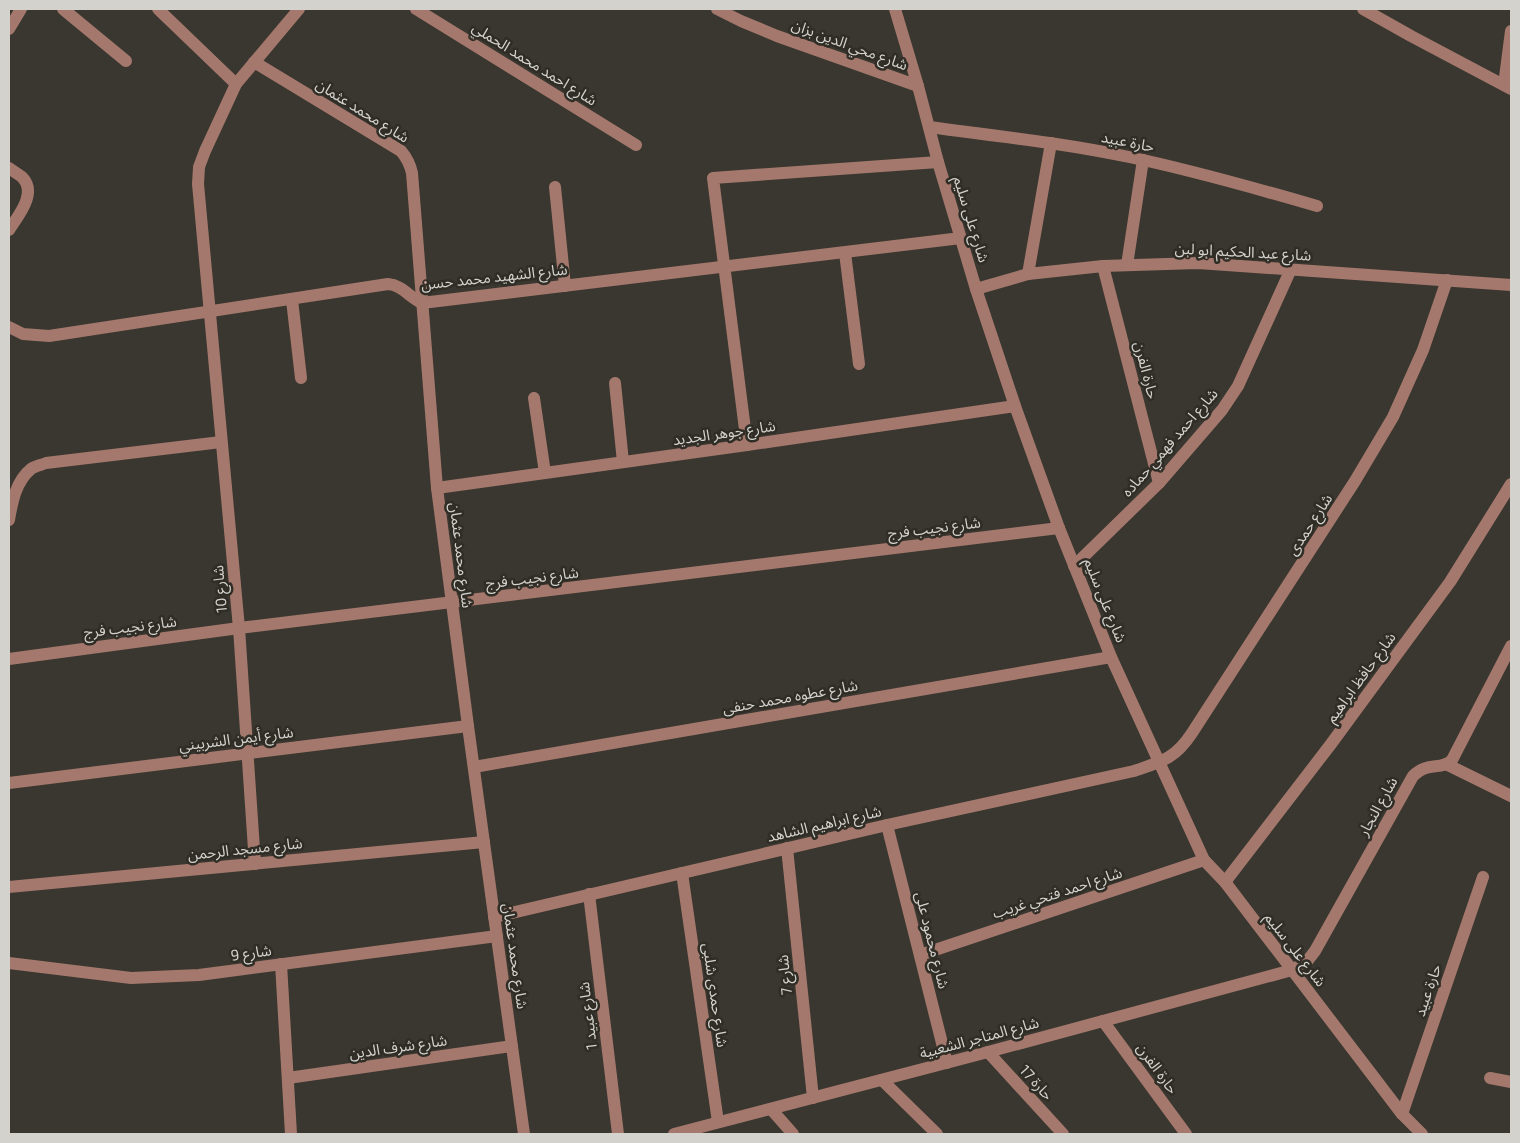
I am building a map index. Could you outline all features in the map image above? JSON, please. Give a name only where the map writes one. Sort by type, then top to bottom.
[{"type":"street","points":[[9,29],[22,9]]},
{"type":"street","points":[[63,9],[126,61]]},
{"type":"street","points":[[158,9],[236,84]]},
{"type":"street","name":"شارع 10","points":[[255,864],[239,628],[198,184],[199,167],[205,151],[236,84],[299,9]]},
{"type":"street","name":"شارع احمد محمد الحملي","points":[[416,9],[636,145]]},
{"type":"street","name":"شارع محي الدين بزان","points":[[717,9],[741,22],[777,36],[918,86]]},
{"type":"street","name":"شارع على سليم","points":[[895,9],[976,289],[1015,406],[1059,528],[1111,657],[1204,860],[1225,882],[1402,1114],[1422,1134]]},
{"type":"street","points":[[1363,9],[1508,87],[1511,31]]},
{"type":"street","name":"شارع محمد عثمان","points":[[254,62],[402,151],[407,158],[412,173],[437,488],[524,1134]]},
{"type":"street","name":"حارة عبيد","points":[[929,127],[1051,143],[1142,160],[1223,179],[1317,206]]},
{"type":"street","points":[[1028,274],[1051,143]]},
{"type":"street","points":[[1127,265],[1142,160]]},
{"type":"street","points":[[747,445],[713,178],[938,162]]},
{"type":"street","points":[[9,168],[22,177],[28,189],[26,202],[9,230]]},
{"type":"street","points":[[555,187],[565,286]]},
{"type":"street","name":"شارع الشهيد محمد حسن","points":[[9,327],[22,334],[49,336],[388,284],[401,287],[416,300],[422,302],[724,268],[961,238]]},
{"type":"street","points":[[846,253],[859,364]]},
{"type":"street","name":"شارع عبد الحكيم ابو لبن","points":[[976,289],[1028,274],[1103,266],[1198,263],[1511,285]]},
{"type":"street","name":"حارة الفرن","points":[[1103,266],[1159,483]]},
{"type":"street","name":"شارع احمد فهمي حماده","points":[[1074,566],[1159,483],[1222,410],[1238,386],[1291,269]]},
{"type":"street","name":"شارع حمدى","points":[[1160,762],[1184,746],[1355,482],[1393,417],[1423,350],[1448,280]]},
{"type":"street","points":[[292,300],[301,378]]},
{"type":"street","points":[[615,383],[623,462]]},
{"type":"street","points":[[534,398],[545,473]]},
{"type":"street","name":"شارع جوهر الجديد","points":[[437,488],[1015,406]]},
{"type":"street","points":[[9,520],[11,495],[32,468],[46,463],[221,442]]},
{"type":"street","name":"شارع حافظ ابراهيم","points":[[1225,882],[1331,744],[1450,582],[1511,484]]},
{"type":"street","name":"شارع نجيب فرج","points":[[9,659],[239,628],[1059,528]]},
{"type":"street","points":[[1446,764],[1452,760],[1511,646]]},
{"type":"street","name":"شارع عطوه محمد حنفى","points":[[474,767],[1111,657]]},
{"type":"street","name":"شارع أيمن الشربيني","points":[[9,783],[468,726]]},
{"type":"street","name":"شارع ابراهيم الشاهد","points":[[494,917],[887,825],[1134,771],[1160,762]]},
{"type":"street","points":[[1446,764],[1511,796]]},
{"type":"street","name":"شارع النجار","points":[[1292,970],[1308,960],[1315,951],[1413,776],[1418,770],[1426,767],[1446,764]]},
{"type":"street","name":"شارع محمود على","points":[[887,825],[947,1063]]},
{"type":"street","name":"شارع مسجد الرحمن","points":[[9,887],[484,842]]},
{"type":"street","name":"شارع 7","points":[[787,848],[813,1098]]},
{"type":"street","name":"شارع احمد فتحي غريب","points":[[920,954],[1204,860]]},
{"type":"street","name":"شارع حمدى شلبى","points":[[682,873],[718,1122]]},
{"type":"street","name":"حارة عبيد","points":[[1402,1114],[1483,877]]},
{"type":"street","name":"شارع عبيد 1","points":[[589,894],[618,1134]]},
{"type":"street","name":"شارع 9","points":[[9,963],[131,978],[200,975],[497,936]]},
{"type":"street","points":[[280,964],[291,1134]]},
{"type":"street","name":"شارع المتاجر الشعبية","points":[[674,1134],[1292,970]]},
{"type":"street","name":"حارة الفرن","points":[[1103,1021],[1186,1134]]},
{"type":"street","name":"شارع شرف الدين","points":[[288,1078],[512,1046]]},
{"type":"street","name":"حارة 17","points":[[988,1052],[1063,1134]]},
{"type":"street","points":[[1490,1078],[1511,1082]]},
{"type":"street","points":[[882,1080],[937,1134]]},
{"type":"street","points":[[771,1109],[793,1134]]}]
